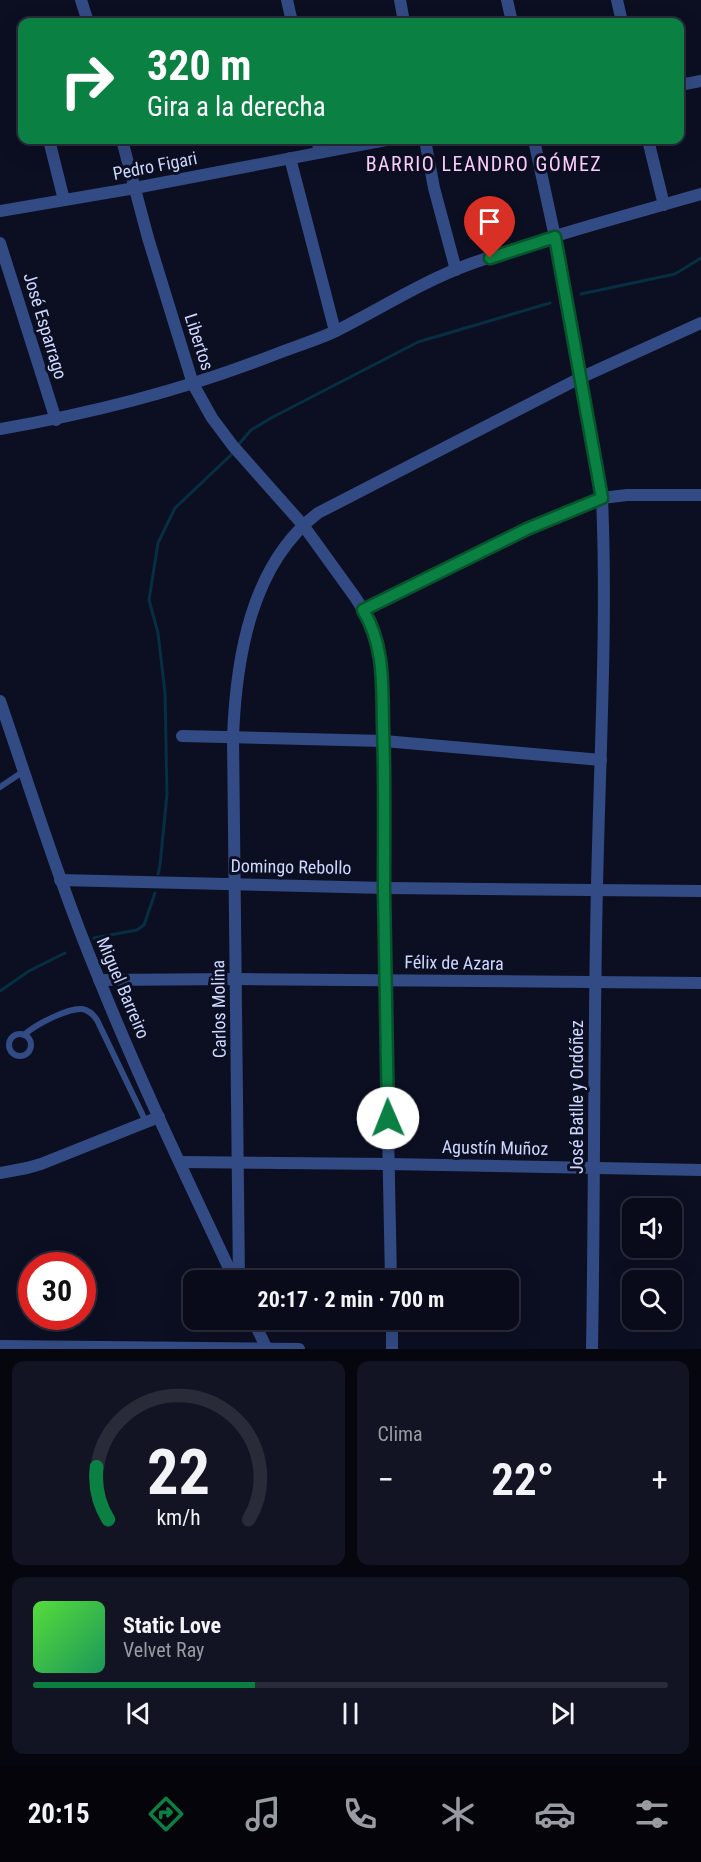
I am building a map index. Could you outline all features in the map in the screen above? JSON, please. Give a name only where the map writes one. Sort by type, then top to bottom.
[{"type":"street","points":[[81,0],[87,18]]},
{"type":"street","points":[[287,0],[291,18]]},
{"type":"street","points":[[400,0],[403,18]]},
{"type":"street","points":[[507,0],[511,18]]},
{"type":"street","points":[[617,0],[621,18]]},
{"type":"street","points":[[684,84],[701,81]]},
{"type":"street","points":[[50,144],[64,200]]},
{"type":"street","name":"Libertos","points":[[123,144],[168,306],[193,384],[212,418],[233,446],[303,525],[371,622],[378,643],[381,661],[384,741],[385,980],[391,1270]]},
{"type":"street","points":[[318,144],[320,152]]},
{"type":"street","name":"Pedro Figari","points":[[0,210],[135,188],[364,144]]},
{"type":"street","points":[[426,144],[434,188],[456,270]]},
{"type":"street","name":"José Batlle y Ordóñez","points":[[535,144],[555,237],[602,498],[604,542],[597,891],[592,1349]]},
{"type":"street","points":[[649,144],[664,205]]},
{"type":"street","points":[[290,158],[335,331]]},
{"type":"street","points":[[0,429],[56,420],[193,384],[335,331],[456,270],[555,237],[701,194]]},
{"type":"street","name":"José Esparrago","points":[[0,243],[56,420]]},
{"type":"street","name":"Carlos Molina","points":[[237,1270],[237,979],[233,737],[239,665],[260,589],[274,563],[303,525],[318,513],[580,378],[701,323]]},
{"type":"street","points":[[363,610],[527,529],[602,498],[627,495],[701,495]]},
{"type":"street","name":"Miguel Barreiro","points":[[0,701],[60,880],[99,980],[159,1117],[232,1270]]},
{"type":"street","points":[[182,735],[384,741],[601,760]]},
{"type":"street","name":"Domingo Rebollo","points":[[60,880],[384,888],[701,891]]},
{"type":"street","name":"Félix de Azara","points":[[99,980],[701,983]]},
{"type":"street","points":[[0,1173],[41,1164],[159,1117]]},
{"type":"street","name":"Agustín Muñoz","points":[[180,1162],[701,1170]]},
{"type":"street","points":[[258,1330],[266,1348]]},
{"type":"street","points":[[392,1330],[393,1349]]},
{"type":"street","points":[[0,1346],[299,1349]]},
{"type":"lane","points":[[0,787],[24,771]]},
{"type":"lane","points":[[24,1035],[33,1028],[72,1010],[83,1009],[92,1012],[146,1122]]},
{"type":"waterway","points":[[581,294],[675,274],[701,258]]},
{"type":"waterway","points":[[239,444],[251,430],[271,418],[418,342],[550,303]]},
{"type":"waterway","points":[[158,874],[167,794],[165,693],[158,633],[149,600],[158,543],[175,508],[232,454]]},
{"type":"waterway","points":[[94,938],[137,930],[144,925],[155,893]]},
{"type":"waterway","points":[[0,991],[29,971],[65,953]]},
{"type":"district","name":"BARRIO LEANDRO GÓMEZ","points":[[484,164]]},
{"type":"route","points":[[388,1118],[381,661],[371,622],[363,610],[527,529],[602,498],[555,237],[490,258]]}]
